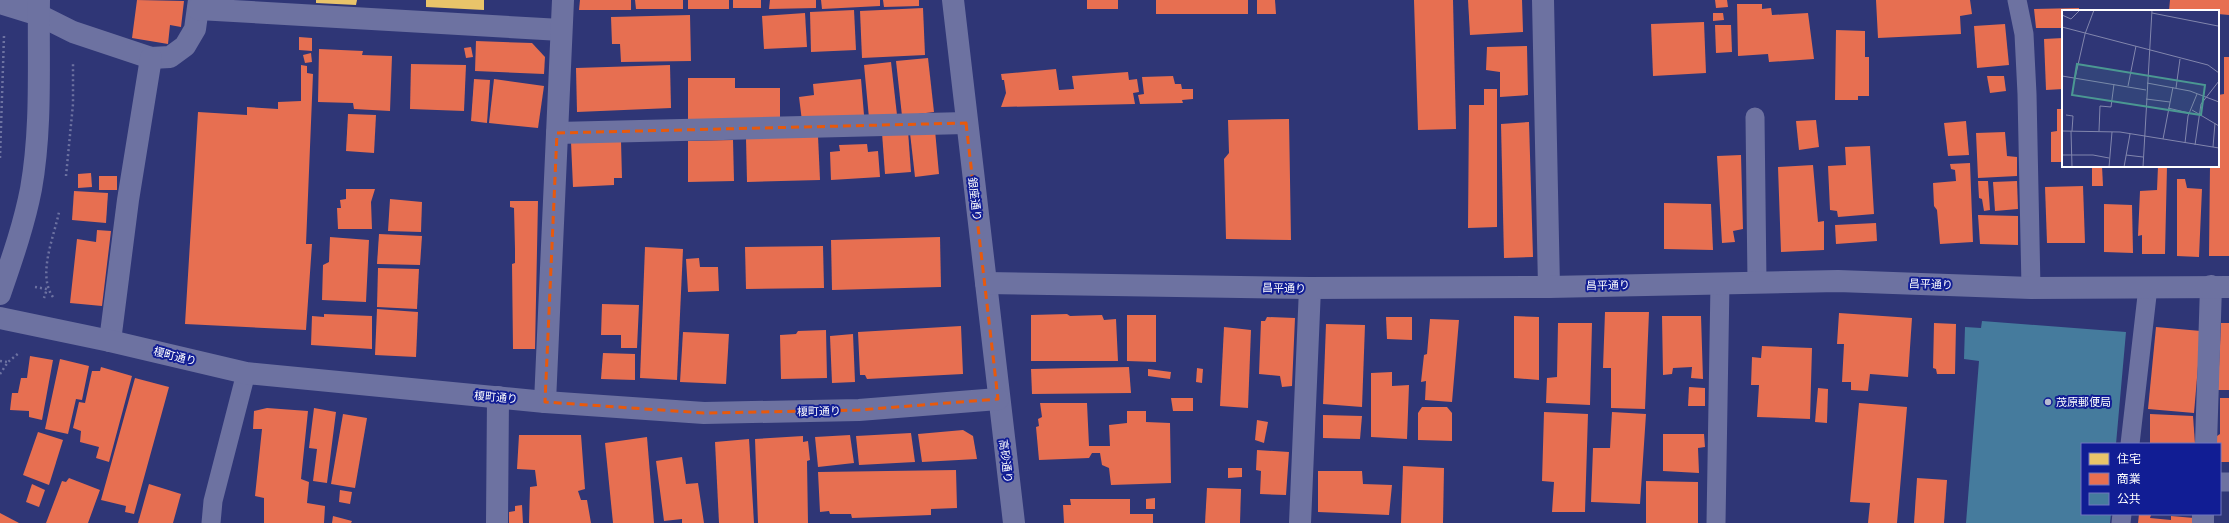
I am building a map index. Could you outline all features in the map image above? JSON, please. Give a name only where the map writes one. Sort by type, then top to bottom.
[{"type":"street","points":[[545,402],[563,0]]},
{"type":"street","name":"銀座通り","points":[[953,0],[998,399]]},
{"type":"street","points":[[1543,0],[1549,287]]},
{"type":"street","points":[[2,3],[39,8],[73,32],[151,58],[170,57],[185,46],[195,29],[198,5],[562,30]]},
{"type":"street","points":[[0,294],[23,222],[35,163],[38,127],[39,8]]},
{"type":"street","points":[[110,340],[128,200],[151,58]]},
{"type":"street","points":[[556,133],[966,122]]},
{"type":"street","name":"昌平通り","points":[[986,283],[1310,288],[1549,287],[1838,281],[2031,288],[2220,286]]},
{"type":"street","points":[[2206,443],[2220,286]]},
{"type":"street","points":[[1300,523],[1310,288]]},
{"type":"street","name":"榎町通り","points":[[0,318],[110,340],[246,373],[545,402],[704,413],[859,410],[998,399]]},
{"type":"street","points":[[497,523],[498,397]]},
{"type":"street","name":"高砂通り","points":[[998,399],[1014,523]]},
{"type":"lane","points":[[2017,0],[2024,34],[2026,71],[2031,288]]},
{"type":"lane","points":[[1755,117],[1756,282]]},
{"type":"lane","points":[[1716,523],[1720,283]]},
{"type":"lane","points":[[2130,443],[2148,287]]},
{"type":"lane","points":[[211,523],[213,501],[246,373]]},
{"type":"path","points":[[0,158],[4,75],[2,3]]},
{"type":"path","points":[[0,361],[8,362],[0,374]]},
{"type":"highlighted area","points":[[966,123],[998,399],[859,410],[704,413],[545,402],[557,133]]},
{"type":"building: 住宅","points":[[316,0],[357,0],[356,5],[316,3]]},
{"type":"building: 住宅","points":[[426,0],[484,0],[484,10],[426,7]]},
{"type":"building: 商業","points":[[137,0],[184,1],[181,27],[170,25],[168,44],[132,38]]},
{"type":"building: 商業","points":[[580,0],[631,0],[631,10],[579,10]]},
{"type":"building: 商業","points":[[635,0],[683,0],[683,9],[636,9]]},
{"type":"building: 商業","points":[[688,0],[729,0],[729,9],[688,9]]},
{"type":"building: 商業","points":[[733,0],[761,0],[761,8],[733,8]]},
{"type":"building: 商業","points":[[770,0],[816,0],[816,8],[769,9]]},
{"type":"building: 商業","points":[[821,0],[880,0],[880,6],[822,9]]},
{"type":"building: 商業","points":[[883,0],[919,0],[919,6],[884,7]]},
{"type":"building: 商業","points":[[1087,0],[1118,0],[1118,9],[1087,9]]},
{"type":"building: 商業","points":[[1156,0],[1248,0],[1248,14],[1156,14]]},
{"type":"building: 商業","points":[[1257,0],[1275,0],[1276,14],[1257,14]]},
{"type":"building: 商業","points":[[1414,0],[1453,0],[1456,129],[1418,130]]},
{"type":"building: 商業","points":[[1468,0],[1522,0],[1523,32],[1470,35]]},
{"type":"building: 商業","points":[[1715,0],[1727,0],[1728,7],[1716,8]]},
{"type":"building: 商業","points":[[1876,0],[1970,0],[1972,14],[1960,16],[1961,34],[1878,38]]},
{"type":"building: 商業","points":[[2170,0],[2229,0],[2229,15],[2219,14],[2219,10],[2169,10]]},
{"type":"building: 商業","points":[[1737,4],[1762,4],[1762,9],[1771,8],[1772,15],[1808,13],[1814,59],[1769,62],[1768,54],[1738,56]]},
{"type":"building: 商業","points":[[923,8],[925,55],[862,58],[860,11]]},
{"type":"building: 商業","points":[[2079,8],[2079,10],[2062,10],[2062,28],[2036,28],[2034,9]]},
{"type":"building: 商業","points":[[854,10],[856,50],[811,52],[810,12]]},
{"type":"building: 商業","points":[[805,13],[807,47],[764,49],[762,16]]},
{"type":"building: 商業","points":[[1713,13],[1723,13],[1724,20],[1713,21]]},
{"type":"building: 商業","points":[[690,15],[691,61],[621,62],[620,44],[612,44],[611,17]]},
{"type":"building: 商業","points":[[1704,22],[1706,73],[1653,76],[1651,24]]},
{"type":"building: 商業","points":[[2005,24],[2009,65],[1977,68],[1974,26]]},
{"type":"building: 商業","points":[[1715,25],[1731,25],[1732,52],[1716,53]]},
{"type":"building: 商業","points":[[1836,30],[1865,31],[1865,57],[1869,57],[1869,96],[1858,96],[1858,100],[1835,100]]},
{"type":"building: 商業","points":[[299,37],[312,38],[312,51],[299,50]]},
{"type":"building: 商業","points":[[2062,38],[2062,89],[2046,90],[2044,39]]},
{"type":"building: 商業","points":[[476,41],[532,43],[545,57],[544,74],[475,71]]},
{"type":"building: 商業","points":[[1527,46],[1528,95],[1500,97],[1500,72],[1486,70],[1487,47]]},
{"type":"building: 商業","points":[[471,47],[473,57],[466,58],[464,48]]},
{"type":"building: 商業","points":[[319,49],[363,51],[362,55],[392,56],[390,111],[354,109],[353,103],[318,102]]},
{"type":"building: 商業","points":[[311,53],[312,62],[305,63],[303,55]]},
{"type":"building: 商業","points":[[2224,57],[2229,57],[2229,256],[2209,256],[2210,167],[2219,167],[2219,95],[2224,94]]},
{"type":"building: 商業","points":[[928,58],[934,112],[902,116],[896,61]]},
{"type":"building: 商業","points":[[891,62],[897,115],[869,118],[864,65]]},
{"type":"building: 商業","points":[[411,64],[466,65],[464,111],[410,109]]},
{"type":"building: 商業","points":[[301,65],[307,66],[307,73],[313,74],[306,244],[312,244],[306,330],[185,324],[198,112],[247,115],[247,107],[278,109],[278,102],[301,101]]},
{"type":"building: 商業","points":[[670,65],[671,108],[577,112],[576,68]]},
{"type":"building: 商業","points":[[1056,69],[1059,90],[1074,89],[1072,76],[1128,72],[1129,80],[1137,79],[1139,92],[1133,93],[1135,104],[1001,107],[1006,93],[1004,80],[1002,80],[1001,74]]},
{"type":"building: 商業","points":[[1173,76],[1175,84],[1181,84],[1182,89],[1193,89],[1193,99],[1182,100],[1183,103],[1140,104],[1138,95],[1144,94],[1142,77]]},
{"type":"building: 商業","points":[[1987,76],[2004,76],[2006,91],[1990,93]]},
{"type":"building: 商業","points":[[688,78],[735,78],[735,88],[780,88],[780,119],[688,120]]},
{"type":"building: 商業","points":[[474,79],[490,80],[487,123],[471,121]]},
{"type":"building: 商業","points":[[494,79],[544,86],[538,128],[489,123]]},
{"type":"building: 商業","points":[[861,79],[864,115],[802,121],[799,97],[814,95],[813,84]]},
{"type":"building: 商業","points":[[1484,89],[1497,89],[1497,227],[1468,228],[1469,105],[1484,105]]},
{"type":"building: 商業","points":[[2057,109],[2062,109],[2062,162],[2051,162],[2051,132],[2057,131]]},
{"type":"building: 商業","points":[[348,114],[376,115],[374,153],[346,151]]},
{"type":"building: 商業","points":[[1289,119],[1291,240],[1226,239],[1224,159],[1229,153],[1228,120]]},
{"type":"building: 商業","points":[[1816,120],[1819,147],[1799,150],[1796,121]]},
{"type":"building: 商業","points":[[1966,121],[1969,155],[1948,156],[1944,123]]},
{"type":"building: 商業","points":[[1529,122],[1533,257],[1504,258],[1501,124]]},
{"type":"building: 商業","points":[[935,130],[939,174],[915,177],[910,133]]},
{"type":"building: 商業","points":[[908,131],[911,172],[885,174],[882,133]]},
{"type":"building: 商業","points":[[2005,132],[2007,156],[2017,157],[2017,176],[1978,178],[1976,133]]},
{"type":"building: 商業","points":[[818,136],[820,180],[747,182],[746,138]]},
{"type":"building: 商業","points":[[733,140],[734,181],[688,182],[688,141]]},
{"type":"building: 商業","points":[[621,141],[622,178],[614,178],[614,185],[573,187],[571,142]]},
{"type":"building: 商業","points":[[867,144],[868,152],[878,151],[880,177],[831,180],[830,152],[840,151],[839,145]]},
{"type":"building: 商業","points":[[1870,146],[1874,214],[1838,217],[1837,211],[1830,210],[1828,166],[1846,165],[1845,147]]},
{"type":"building: 商業","points":[[1741,155],[1743,229],[1733,231],[1735,242],[1722,243],[1717,156]]},
{"type":"building: 商業","points":[[1970,163],[1973,242],[1940,244],[1937,210],[1934,206],[1933,183],[1956,181],[1955,170],[1951,169],[1950,164]]},
{"type":"building: 商業","points":[[1813,165],[1818,222],[1824,221],[1824,250],[1781,252],[1778,167]]},
{"type":"building: 商業","points":[[2092,167],[2102,167],[2103,186],[2092,186]]},
{"type":"building: 商業","points":[[2158,167],[2167,167],[2165,254],[2142,254],[2142,235],[2138,236],[2140,191],[2157,190]]},
{"type":"building: 商業","points":[[91,173],[92,187],[78,188],[78,174]]},
{"type":"building: 商業","points":[[99,176],[117,176],[117,190],[99,190]]},
{"type":"building: 商業","points":[[2177,179],[2185,179],[2187,188],[2202,189],[2199,257],[2177,256]]},
{"type":"building: 商業","points":[[1978,181],[1988,181],[1990,210],[1984,211],[1982,199],[1979,198]]},
{"type":"building: 商業","points":[[2017,181],[2018,209],[1995,211],[1993,182]]},
{"type":"building: 商業","points":[[2083,186],[2085,243],[2047,243],[2045,187]]},
{"type":"building: 商業","points":[[346,189],[375,189],[371,202],[372,229],[338,229],[337,208],[341,208],[340,200],[346,199]]},
{"type":"building: 商業","points":[[74,191],[108,193],[106,223],[72,220]]},
{"type":"building: 商業","points":[[390,199],[422,202],[421,232],[388,231]]},
{"type":"building: 商業","points":[[510,201],[538,201],[535,349],[513,349],[512,264],[515,263],[515,249],[514,208],[510,207]]},
{"type":"building: 商業","points":[[1664,203],[1711,204],[1713,250],[1664,249]]},
{"type":"building: 商業","points":[[2104,204],[2132,205],[2133,253],[2104,252]]},
{"type":"building: 商業","points":[[1978,215],[2018,216],[2018,245],[1980,244]]},
{"type":"building: 商業","points":[[1876,223],[1877,241],[1836,244],[1835,225]]},
{"type":"building: 商業","points":[[97,230],[111,231],[102,306],[70,303],[77,239],[96,242]]},
{"type":"building: 商業","points":[[379,234],[422,236],[420,265],[377,264]]},
{"type":"building: 商業","points":[[330,237],[369,240],[366,302],[322,300],[323,265],[329,262]]},
{"type":"building: 商業","points":[[940,237],[941,287],[832,290],[831,240]]},
{"type":"building: 商業","points":[[823,246],[824,288],[746,289],[745,247]]},
{"type":"building: 商業","points":[[645,247],[683,249],[677,380],[640,378]]},
{"type":"building: 商業","points":[[699,258],[700,267],[718,267],[719,291],[688,292],[686,259]]},
{"type":"building: 商業","points":[[378,268],[419,269],[417,309],[377,307]]},
{"type":"building: 商業","points":[[602,304],[639,305],[637,348],[621,348],[621,335],[601,335]]},
{"type":"building: 商業","points":[[377,309],[418,312],[416,357],[375,355]]},
{"type":"building: 商業","points":[[1605,312],[1649,312],[1645,409],[1611,408],[1611,368],[1603,368]]},
{"type":"building: 商業","points":[[1839,313],[1912,318],[1908,377],[1870,374],[1868,391],[1851,390],[1851,382],[1842,382],[1844,344],[1837,344]]},
{"type":"building: 商業","points":[[324,314],[372,316],[372,349],[311,345],[312,316],[324,317]]},
{"type":"building: 商業","points":[[1067,314],[1070,316],[1102,315],[1104,320],[1116,319],[1118,361],[1031,361],[1031,315]]},
{"type":"building: 商業","points":[[1127,315],[1156,315],[1156,362],[1127,361]]},
{"type":"building: 商業","points":[[1514,316],[1539,317],[1539,380],[1514,378]]},
{"type":"building: 商業","points":[[1662,316],[1701,316],[1703,379],[1691,378],[1692,367],[1673,368],[1672,374],[1663,375]]},
{"type":"building: 商業","points":[[1267,317],[1295,318],[1292,386],[1282,387],[1280,376],[1259,374],[1261,321],[1265,321]]},
{"type":"building: 商業","points":[[1386,317],[1412,317],[1412,340],[1387,339]]},
{"type":"building: 商業","points":[[1430,319],[1459,320],[1452,402],[1425,400],[1426,381],[1421,382],[1424,355],[1427,354]]},
{"type":"building: 商業","points":[[1558,323],[1592,323],[1590,405],[1546,403],[1547,378],[1557,377]]},
{"type":"building: 商業","points":[[1934,323],[1956,324],[1955,374],[1937,374],[1936,369],[1933,368]]},
{"type":"building: 商業","points":[[2221,323],[2229,323],[2229,390],[2218,390]]},
{"type":"building: 商業","points":[[1326,324],[1365,325],[1362,407],[1323,404]]},
{"type":"building: 商業","points":[[961,326],[963,374],[867,379],[865,375],[860,375],[858,332]]},
{"type":"building: 商業","points":[[1224,327],[1251,330],[1248,408],[1220,406]]},
{"type":"building: 商業","points":[[2156,327],[2201,331],[2194,413],[2148,409]]},
{"type":"building: 商業","points":[[826,330],[827,378],[781,379],[780,335],[796,334],[798,331]]},
{"type":"building: 商業","points":[[683,332],[729,334],[726,384],[680,382]]},
{"type":"building: 商業","points":[[853,334],[855,382],[832,383],[830,336]]},
{"type":"building: 商業","points":[[1762,346],[1812,348],[1810,419],[1757,417],[1759,385],[1751,385],[1752,357],[1761,358]]},
{"type":"building: 商業","points":[[603,353],[635,354],[635,380],[601,379]]},
{"type":"building: 商業","points":[[30,356],[53,360],[42,420],[29,417],[29,411],[10,410],[12,393],[18,393],[21,378],[27,378]]},
{"type":"building: 商業","points":[[60,359],[89,366],[82,400],[76,399],[68,434],[45,429]]},
{"type":"building: 商業","points":[[101,367],[132,376],[109,462],[96,458],[99,447],[80,442],[81,431],[73,428],[79,402],[85,403],[92,371],[100,371]]},
{"type":"building: 商業","points":[[1129,367],[1131,393],[1032,394],[1031,369]]},
{"type":"building: 商業","points":[[1197,368],[1203,369],[1202,383],[1196,382]]},
{"type":"building: 商業","points":[[1148,369],[1171,372],[1170,379],[1148,376]]},
{"type":"building: 商業","points":[[1392,372],[1392,386],[1409,385],[1407,439],[1371,437],[1371,373]]},
{"type":"building: 商業","points":[[135,378],[169,387],[134,514],[125,512],[126,506],[101,500]]},
{"type":"building: 商業","points":[[1689,387],[1705,388],[1705,406],[1688,406]]},
{"type":"building: 商業","points":[[1818,388],[1828,389],[1827,423],[1815,422]]},
{"type":"building: 商業","points":[[1171,398],[1193,398],[1193,411],[1173,411]]},
{"type":"building: 商業","points":[[2220,398],[2229,398],[2229,462],[2221,462],[2221,443],[2217,443],[2217,436],[2220,434]]},
{"type":"building: 商業","points":[[1040,403],[1087,403],[1089,446],[1110,446],[1109,425],[1127,423],[1127,411],[1146,411],[1146,422],[1170,423],[1171,483],[1111,485],[1109,468],[1102,465],[1100,453],[1092,453],[1089,458],[1039,460],[1036,427],[1039,426],[1038,419],[1042,417]]},
{"type":"building: 商業","points":[[1859,403],[1907,407],[1897,523],[1868,523],[1870,503],[1850,502]]},
{"type":"building: 商業","points":[[1422,407],[1447,407],[1452,413],[1452,441],[1418,440],[1418,413]]},
{"type":"building: 商業","points":[[267,408],[308,411],[301,479],[309,482],[307,503],[325,506],[324,523],[264,523],[264,498],[255,496],[262,429],[253,429],[254,411]]},
{"type":"building: 商業","points":[[314,408],[336,412],[327,483],[313,481],[317,449],[309,448]]},
{"type":"building: 商業","points":[[1544,412],[1588,414],[1585,512],[1552,512],[1554,482],[1542,481]]},
{"type":"building: 商業","points":[[1612,412],[1646,414],[1640,504],[1591,502],[1593,448],[1610,448]]},
{"type":"building: 商業","points":[[343,414],[367,418],[355,488],[331,484]]},
{"type":"building: 商業","points":[[2150,414],[2193,416],[2195,443],[2150,443]]},
{"type":"building: 商業","points":[[1323,415],[1362,416],[1360,439],[1323,438]]},
{"type":"building: 商業","points":[[1257,420],[1268,422],[1264,443],[1255,440]]},
{"type":"building: 商業","points":[[963,430],[973,436],[977,459],[922,462],[918,434]]},
{"type":"building: 商業","points":[[38,432],[63,440],[49,485],[23,475]]},
{"type":"building: 商業","points":[[911,433],[915,462],[859,465],[856,436]]},
{"type":"building: 商業","points":[[1663,434],[1704,434],[1705,447],[1698,448],[1699,473],[1663,471]]},
{"type":"building: 商業","points":[[519,435],[581,435],[585,489],[578,491],[581,500],[587,500],[591,523],[529,523],[530,487],[537,486],[535,470],[517,469]]},
{"type":"building: 商業","points":[[850,435],[854,463],[818,467],[815,437]]},
{"type":"building: 商業","points":[[803,436],[803,442],[808,441],[810,460],[807,461],[808,523],[758,523],[755,439]]},
{"type":"building: 商業","points":[[647,437],[654,523],[613,523],[605,443]]},
{"type":"building: 商業","points":[[749,439],[754,523],[719,523],[715,442]]},
{"type":"building: 商業","points":[[1257,450],[1289,452],[1286,495],[1260,494],[1261,471],[1256,470]]},
{"type":"building: 商業","points":[[682,457],[686,484],[698,483],[704,523],[682,523],[682,519],[664,521],[656,461]]},
{"type":"building: 商業","points":[[1403,466],[1444,468],[1443,523],[1401,523]]},
{"type":"building: 商業","points":[[1228,468],[1242,468],[1242,477],[1228,478]]},
{"type":"building: 商業","points":[[956,470],[957,508],[931,509],[931,515],[852,518],[851,514],[830,514],[829,511],[820,512],[818,472]]},
{"type":"building: 商業","points":[[1318,471],[1362,471],[1363,484],[1392,485],[1389,515],[1318,512]]},
{"type":"building: 商業","points":[[69,478],[100,490],[88,523],[46,523],[62,481],[66,482]]},
{"type":"building: 商業","points":[[1917,478],[1947,480],[1944,523],[1914,523]]},
{"type":"building: 商業","points":[[1646,481],[1698,482],[1698,523],[1646,523]]},
{"type":"building: 商業","points":[[32,484],[45,490],[39,507],[26,502]]},
{"type":"building: 商業","points":[[149,484],[181,494],[173,523],[138,523]]},
{"type":"building: 商業","points":[[1207,488],[1241,489],[1240,523],[1205,523]]},
{"type":"building: 商業","points":[[340,490],[352,492],[350,504],[339,502]]},
{"type":"building: 商業","points":[[1155,498],[1155,509],[1146,509],[1146,499]]},
{"type":"building: 商業","points":[[1070,499],[1130,499],[1130,514],[1153,514],[1153,523],[1064,523],[1063,505],[1071,505]]},
{"type":"building: 商業","points":[[522,505],[523,523],[509,523],[509,512],[515,511],[515,506]]},
{"type":"building: 商業","points":[[0,513],[19,523],[0,523]]},
{"type":"building: 商業","points":[[2139,515],[2151,515],[2150,518],[2171,520],[2171,516],[2194,518],[2193,523],[2138,523]]},
{"type":"building: 商業","points":[[333,516],[352,521],[351,523],[332,523]]},
{"type":"building: 公共","name":"茂原郵便局","points":[[1982,321],[2126,332],[2116,443],[2081,443],[2081,515],[2111,515],[2110,523],[1966,523],[1979,361],[1964,359],[1965,327],[1981,328]]},
{"type":"place","name":"茂原郵便局","points":[[2048,402]]}]
